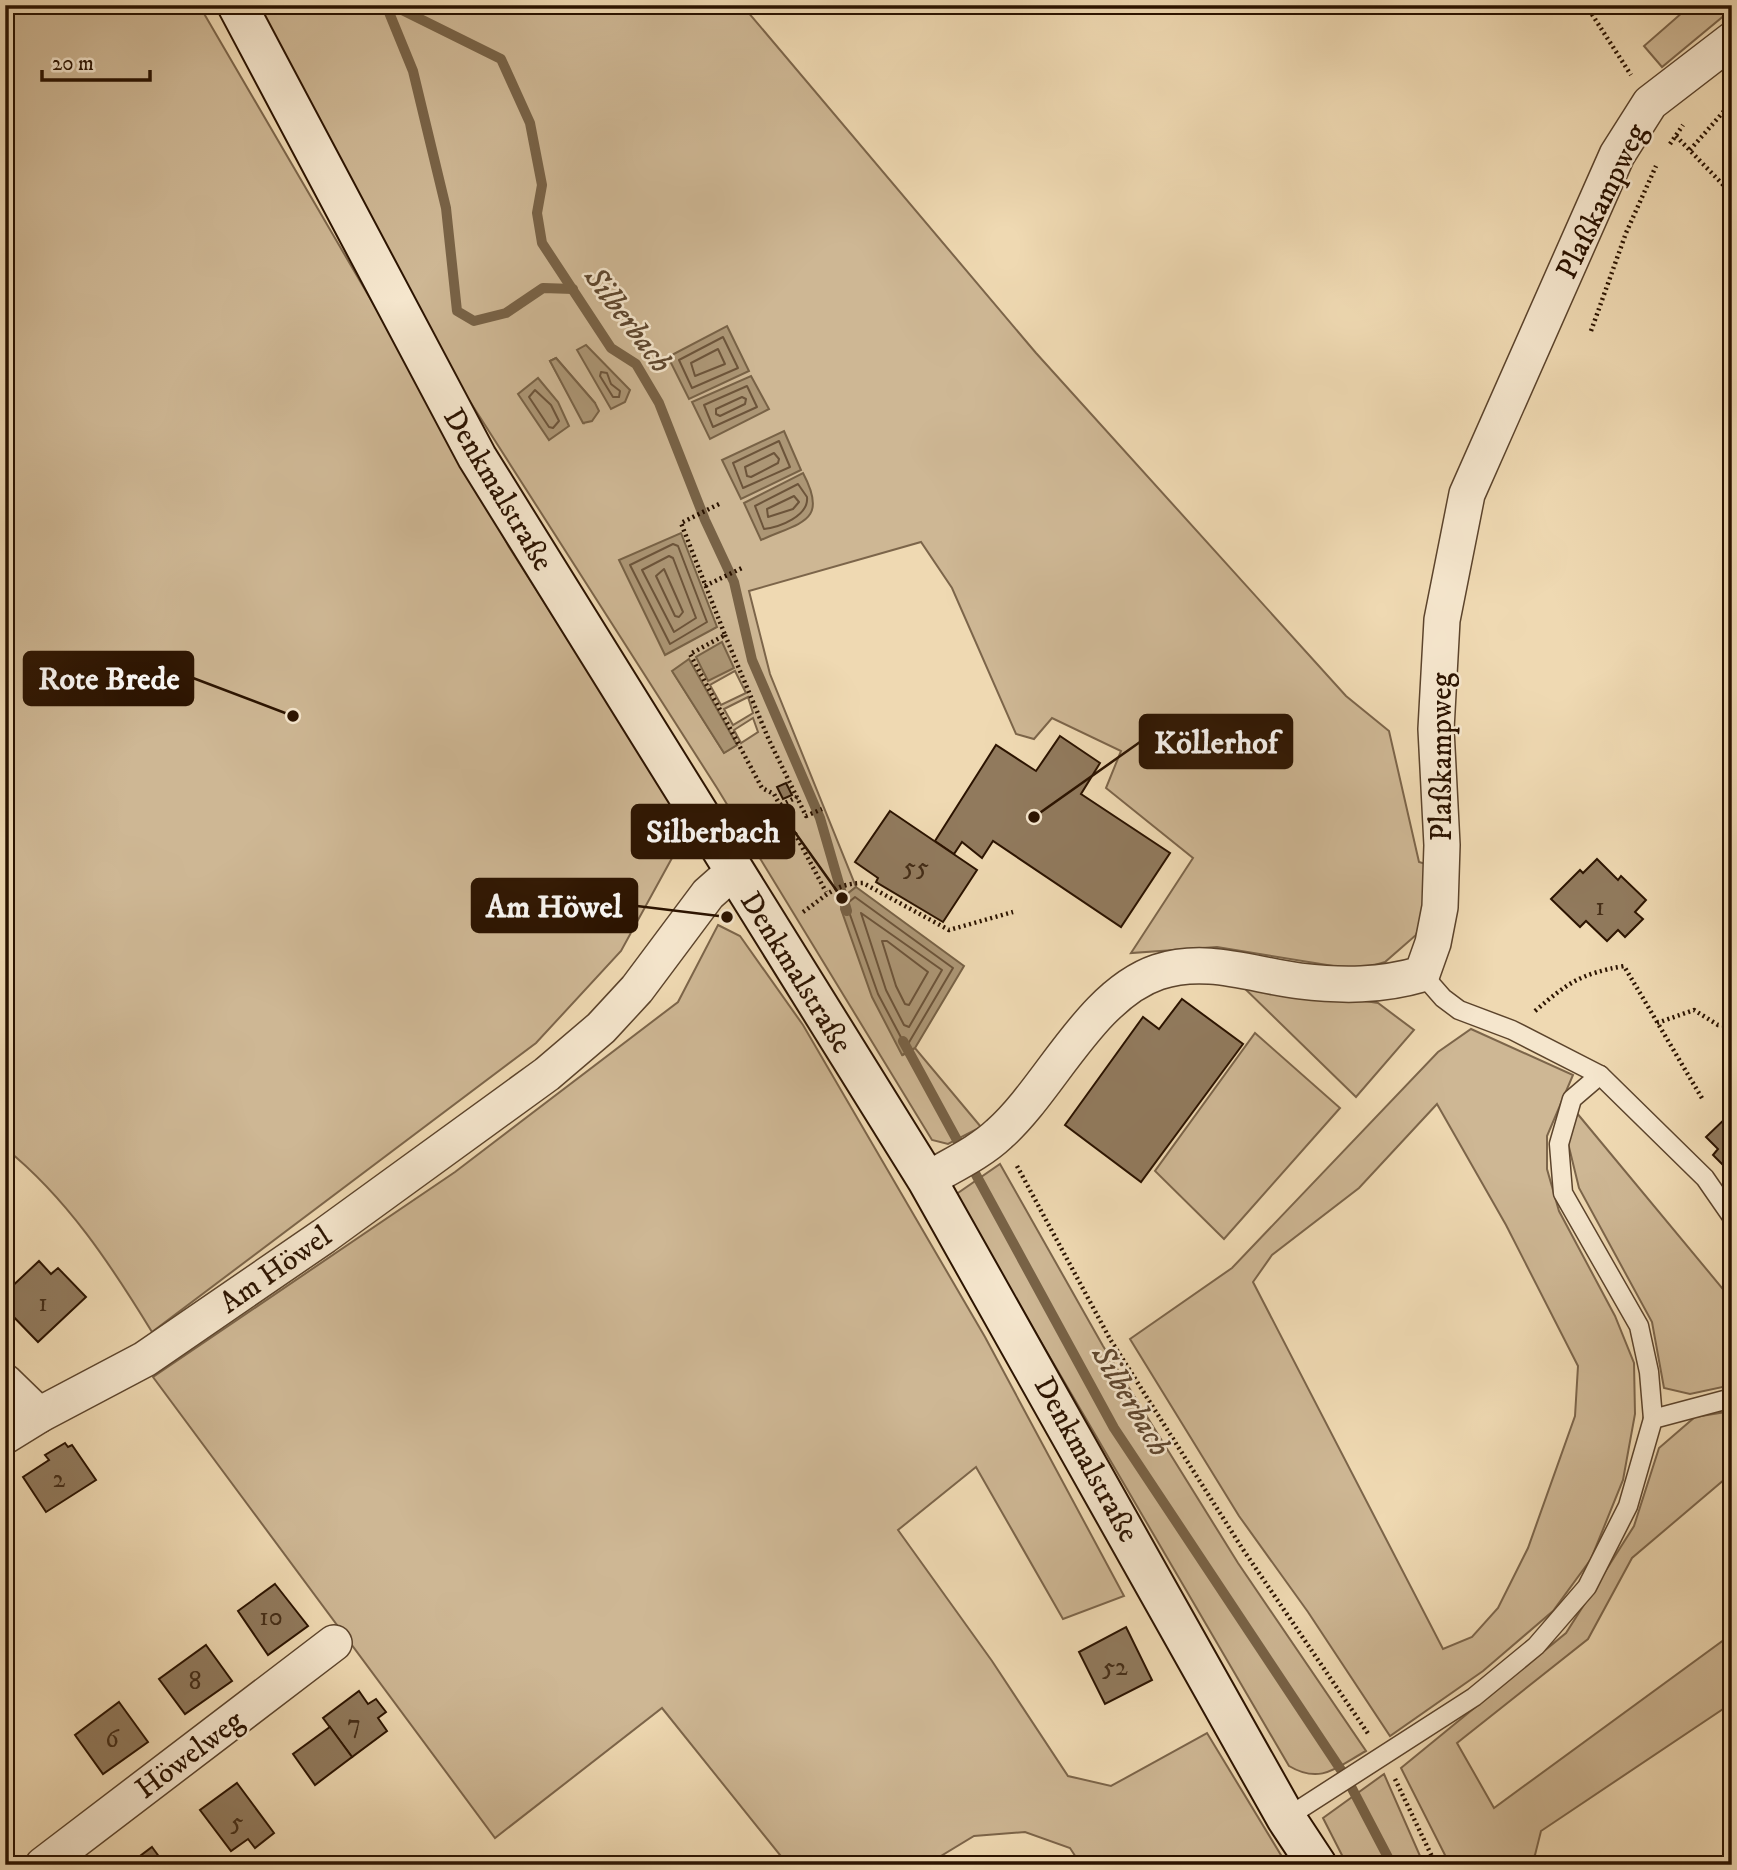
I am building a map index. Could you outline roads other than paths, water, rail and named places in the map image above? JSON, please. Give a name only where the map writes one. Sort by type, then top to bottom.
[{"type":"main road","name":"Denkmalstraße","points":[[237,5],[477,457],[734,871],[937,1174],[1286,1818],[1317,1865]]},
{"type":"street","name":"Plaßkampweg","points":[[1422,974],[1433,943],[1440,907],[1441,845],[1436,729],[1442,620],[1467,494],[1618,155],[1650,103],[1732,40]]},
{"type":"street","name":"Am Höwel","points":[[5,1436],[145,1359],[324,1237],[547,1074],[601,1028],[637,989],[708,894],[734,871]]},
{"type":"street","points":[[937,1174],[991,1140],[1124,989],[1158,972],[1195,965],[1343,985],[1378,984],[1422,974]]},
{"type":"street","points":[[5,1382],[39,1415]]},
{"type":"street","name":"Höwelweg","points":[[43,1865],[334,1643]]},
{"type":"lane","points":[[1422,974],[1443,998],[1459,1010],[1511,1030],[1600,1075],[1705,1178],[1732,1217]]},
{"type":"lane","points":[[1286,1818],[1474,1698],[1536,1646],[1587,1587],[1628,1506],[1653,1419],[1649,1372],[1639,1326],[1563,1192],[1559,1144],[1572,1099],[1600,1075]]},
{"type":"lane","points":[[1653,1419],[1732,1398]]},
{"type":"water","points":[[727,326],[749,371],[689,399],[668,357]]},
{"type":"water","points":[[586,345],[630,390],[625,402],[611,409],[577,350]]},
{"type":"water","points":[[556,358],[595,403],[599,411],[592,421],[583,423],[550,361]]},
{"type":"water","points":[[751,376],[769,409],[710,439],[692,402]]},
{"type":"water","points":[[538,378],[558,402],[569,426],[549,440],[518,394]]},
{"type":"water","points":[[784,431],[801,470],[741,499],[722,460]]},
{"type":"water","points":[[803,473],[810,489],[812,511],[799,524],[761,540],[744,503]]},
{"type":"water","points":[[681,533],[717,627],[665,655],[619,560]]},
{"type":"water","points":[[722,642],[734,668],[708,681],[696,657]]},
{"type":"water","points":[[689,659],[737,745],[724,753],[672,671]]},
{"type":"water","points":[[856,887],[964,966],[915,1048],[902,1055],[872,997],[841,909],[842,898]]},
{"type":"waterway","points":[[386,5],[413,71],[446,208],[457,311],[474,321],[506,313],[543,288],[573,289]]},
{"type":"waterway","name":"Silberbach","points":[[392,5],[501,59],[530,123],[542,185],[537,213],[542,243],[611,348],[636,364],[659,403],[705,520],[734,582],[752,660],[820,818],[847,911]]},
{"type":"waterway","name":"Silberbach","points":[[903,1041],[1114,1428],[1347,1779],[1392,1865]]},
{"type":"place","name":"Rote Brede","points":[[293,716]]},
{"type":"place","name":"Köllerhof","points":[[1034,817]]},
{"type":"place","name":"Silberbach","points":[[842,898]]},
{"type":"place","name":"Am Höwel","points":[[727,917]]}]
